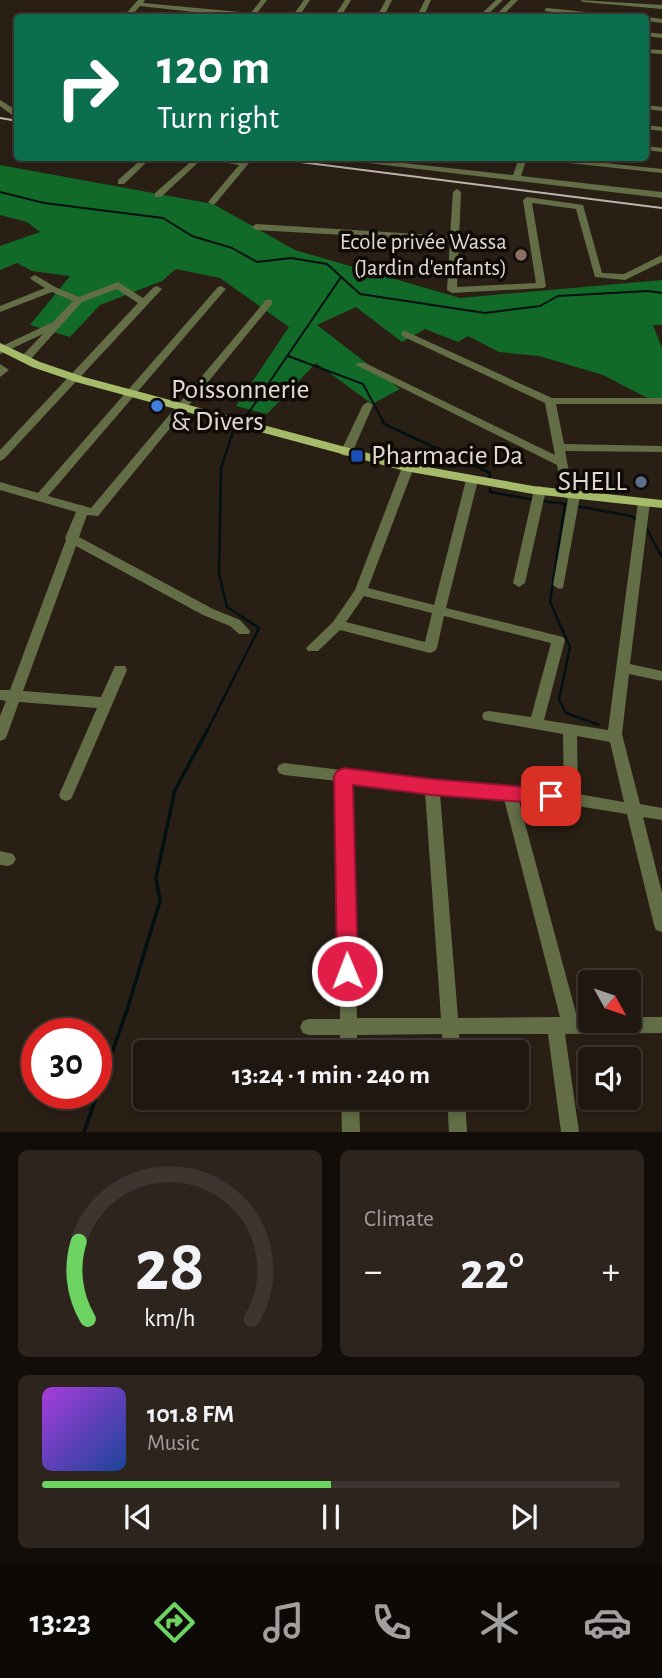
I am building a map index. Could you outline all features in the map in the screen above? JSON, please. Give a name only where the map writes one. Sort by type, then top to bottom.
[{"type":"main road","points":[[1,349],[75,377],[346,453],[472,480],[571,495],[662,504]]},
{"type":"street","points":[[169,14],[181,0]]},
{"type":"street","points":[[208,14],[220,0]]},
{"type":"street","points":[[253,14],[264,0]]},
{"type":"street","points":[[484,14],[500,0]]},
{"type":"street","points":[[500,14],[515,0]]},
{"type":"street","points":[[583,0],[637,2],[662,7]]},
{"type":"street","points":[[140,2],[235,14]]},
{"type":"street","points":[[547,10],[586,14]]},
{"type":"street","points":[[121,182],[144,161]]},
{"type":"street","points":[[158,195],[196,161]]},
{"type":"street","points":[[212,202],[245,163],[231,161]]},
{"type":"street","points":[[406,161],[516,178],[662,195]]},
{"type":"street","points":[[516,178],[522,161]]},
{"type":"street","points":[[568,161],[662,171]]},
{"type":"street","points":[[457,192],[452,290],[541,286],[527,200],[580,207],[598,275],[625,277],[662,258]]},
{"type":"street","points":[[256,227],[454,239]]},
{"type":"street","points":[[34,278],[79,300]]},
{"type":"street","points":[[26,359],[79,300],[118,285],[144,303]]},
{"type":"street","points":[[0,309],[52,289]]},
{"type":"street","points":[[0,457],[157,289]]},
{"type":"street","points":[[40,498],[220,289]]},
{"type":"street","points":[[0,486],[94,513],[269,302]]},
{"type":"street","points":[[1,349],[60,321]]},
{"type":"street","points":[[405,334],[550,401],[662,401]]},
{"type":"street","points":[[360,365],[562,463]]},
{"type":"street","points":[[0,368],[4,370],[0,374]]},
{"type":"street","points":[[550,401],[571,495],[559,585]]},
{"type":"street","points":[[346,453],[368,405]]},
{"type":"street","points":[[559,447],[662,449]]},
{"type":"street","points":[[313,648],[338,625],[361,591],[408,467]]},
{"type":"street","points":[[338,625],[430,648],[437,610],[472,480]]},
{"type":"street","points":[[519,583],[540,490]]},
{"type":"street","points":[[644,502],[616,737],[662,925]]},
{"type":"street","points":[[0,736],[7,695],[83,510]]},
{"type":"street","points":[[71,538],[208,612],[235,623],[244,631]]},
{"type":"street","points":[[361,591],[558,640],[536,724]]},
{"type":"street","points":[[624,668],[662,676]]},
{"type":"street","points":[[66,795],[120,670]]},
{"type":"street","points":[[7,695],[107,703]]},
{"type":"street","points":[[489,716],[616,737]]},
{"type":"street","points":[[570,730],[572,799]]},
{"type":"street","points":[[284,769],[432,787],[572,799],[662,814]]},
{"type":"street","points":[[344,776],[349,1040]]},
{"type":"street","points":[[432,787],[451,1040]]},
{"type":"street","points":[[509,792],[563,1026],[570,1132]]},
{"type":"street","points":[[309,1027],[563,1026],[661,1030]]},
{"type":"street","points":[[350,1110],[351,1132]]},
{"type":"street","points":[[457,1110],[458,1132]]},
{"type":"green space","points":[[0,165],[213,204],[295,250],[460,298],[662,280],[662,325],[653,325],[662,348],[662,402],[655,402],[603,375],[539,356],[499,352],[468,336],[458,342],[425,329],[402,342],[356,307],[317,325],[400,389],[372,404],[316,363],[267,414],[236,406],[289,327],[220,278],[176,269],[162,281],[100,305],[70,337],[30,325],[70,276],[32,271],[17,263],[0,270],[0,246],[40,232],[27,222],[0,215]]},
{"type":"waterway","points":[[0,192],[44,203],[163,218],[192,236],[232,248],[257,262],[291,258],[327,264],[360,294],[485,313],[540,306],[558,296],[648,291],[662,293]]},
{"type":"waterway","points":[[245,418],[341,277]]},
{"type":"waterway","points":[[288,356],[363,384],[383,421]]},
{"type":"waterway","points":[[382,420],[384,424],[490,473],[490,477]]},
{"type":"waterway","points":[[207,731],[259,628],[227,607],[219,573],[221,468],[234,429]]},
{"type":"waterway","points":[[490,489],[490,492],[535,500]]},
{"type":"waterway","points":[[541,501],[566,504]]},
{"type":"waterway","points":[[565,504],[550,602],[570,647],[559,700],[566,713],[599,725]]},
{"type":"waterway","points":[[576,506],[631,516],[637,520]]},
{"type":"waterway","points":[[645,526],[662,557]]},
{"type":"waterway","points":[[84,1132],[127,1010],[160,901],[156,878],[175,790],[208,729]]},
{"type":"railway","points":[[0,118],[14,120]]},
{"type":"railway","points":[[293,161],[662,208]]},
{"type":"place","name":"Ecole privée Wassa (Jardin d'enfants)","points":[[521,255]]},
{"type":"place","name":"Poissonnerie & Divers","points":[[157,406]]},
{"type":"place","name":"Pharmacie Da","points":[[357,456]]},
{"type":"place","name":"SHELL","points":[[641,482]]},
{"type":"route","points":[[347,971],[344,776],[432,787],[551,796]]}]
